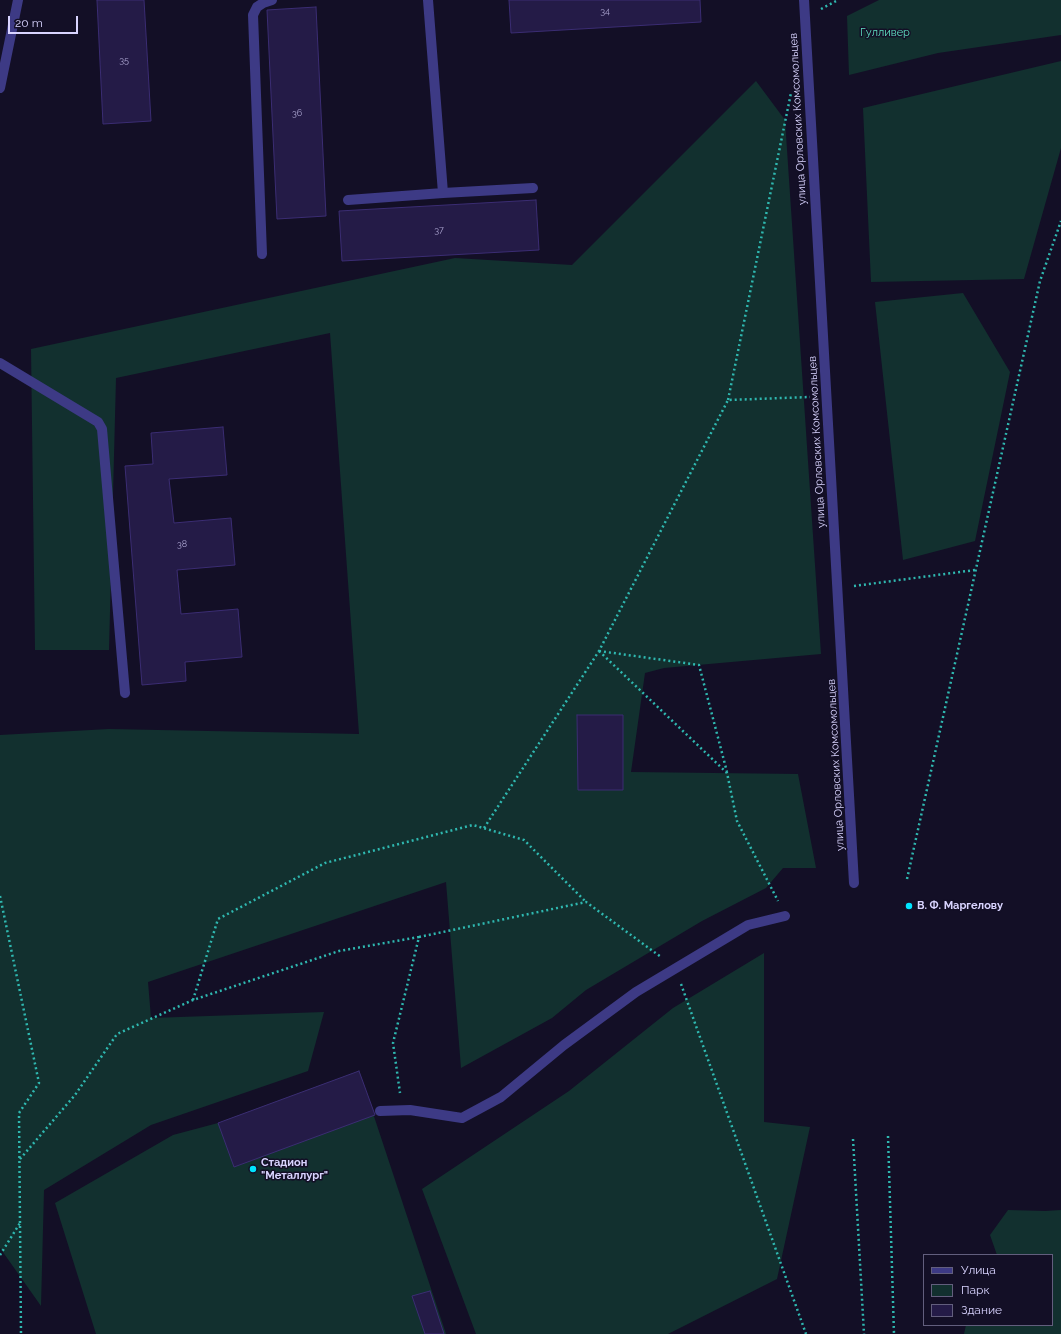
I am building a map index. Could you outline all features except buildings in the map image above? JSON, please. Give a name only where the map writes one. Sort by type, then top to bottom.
[{"type":"street","points":[[0,88],[18,0]]},
{"type":"street","points":[[262,254],[253,15],[257,7],[272,0]]},
{"type":"street","points":[[428,0],[443,192]]},
{"type":"street","name":"улица Орловских Комсомольцев","points":[[804,0],[854,883]]},
{"type":"street","points":[[348,200],[443,192],[533,188]]},
{"type":"street","points":[[0,363],[98,422],[102,429],[125,693]]},
{"type":"street","points":[[380,1111],[410,1110],[462,1118],[501,1097],[570,1041],[636,992],[748,925],[785,916]]},
{"type":"path","points":[[484,828],[599,651],[728,400],[791,93]]},
{"type":"path","points":[[907,879],[1040,281],[1061,220]]},
{"type":"path","points":[[728,400],[826,396]]},
{"type":"path","points":[[837,588],[975,570]]},
{"type":"path","points":[[599,651],[727,773]]},
{"type":"path","points":[[599,651],[699,665],[727,773],[736,821],[785,916]]},
{"type":"path","points":[[193,1000],[218,919],[325,863],[473,825],[524,840],[586,902],[676,968],[806,1334]]},
{"type":"path","points":[[0,896],[39,1083],[19,1113],[21,1334]]},
{"type":"path","points":[[20,1159],[75,1095],[117,1034],[193,1000],[339,951],[419,937],[586,902]]},
{"type":"path","points":[[402,1110],[393,1043],[419,937]]},
{"type":"path","points":[[888,1136],[894,1334]]},
{"type":"path","points":[[853,1139],[864,1334]]},
{"type":"path","points":[[0,1255],[20,1222]]},
{"type":"green space","name":"Гулливер","points":[[879,0],[1061,0],[1061,35],[938,53],[849,75],[847,16]]},
{"type":"green space","points":[[1061,61],[1061,148],[1024,279],[871,282],[863,108]]},
{"type":"green space","points":[[756,81],[785,120],[821,654],[664,668],[645,673],[631,772],[798,774],[816,868],[783,868],[766,888],[702,921],[586,990],[552,1018],[461,1068],[446,882],[148,982],[151,1018],[324,1012],[308,1071],[151,1125],[44,1190],[41,1306],[0,1248],[0,735],[109,729],[359,734],[330,333],[116,378],[109,650],[35,650],[31,349],[455,258],[572,265]]},
{"type":"green space","points":[[963,293],[1010,372],[975,541],[903,560],[875,302]]},
{"type":"green space","points":[[764,953],[764,1122],[810,1127],[777,1279],[668,1334],[476,1334],[422,1189],[569,1091],[673,1008]]},
{"type":"green space","name":"Стадион \"Металлург\"","points":[[359,1071],[446,1334],[96,1334],[55,1203],[173,1135],[218,1123]]},
{"type":"green space","points":[[1008,1210],[1061,1210],[1061,1334],[964,1334],[966,1326],[1053,1326],[1053,1254],[997,1254],[990,1235]]},
{"type":"place","name":"В. Ф. Маргелову","points":[[909,906]]},
{"type":"place","name":"Стадион \"Металлург\"","points":[[253,1169]]}]
